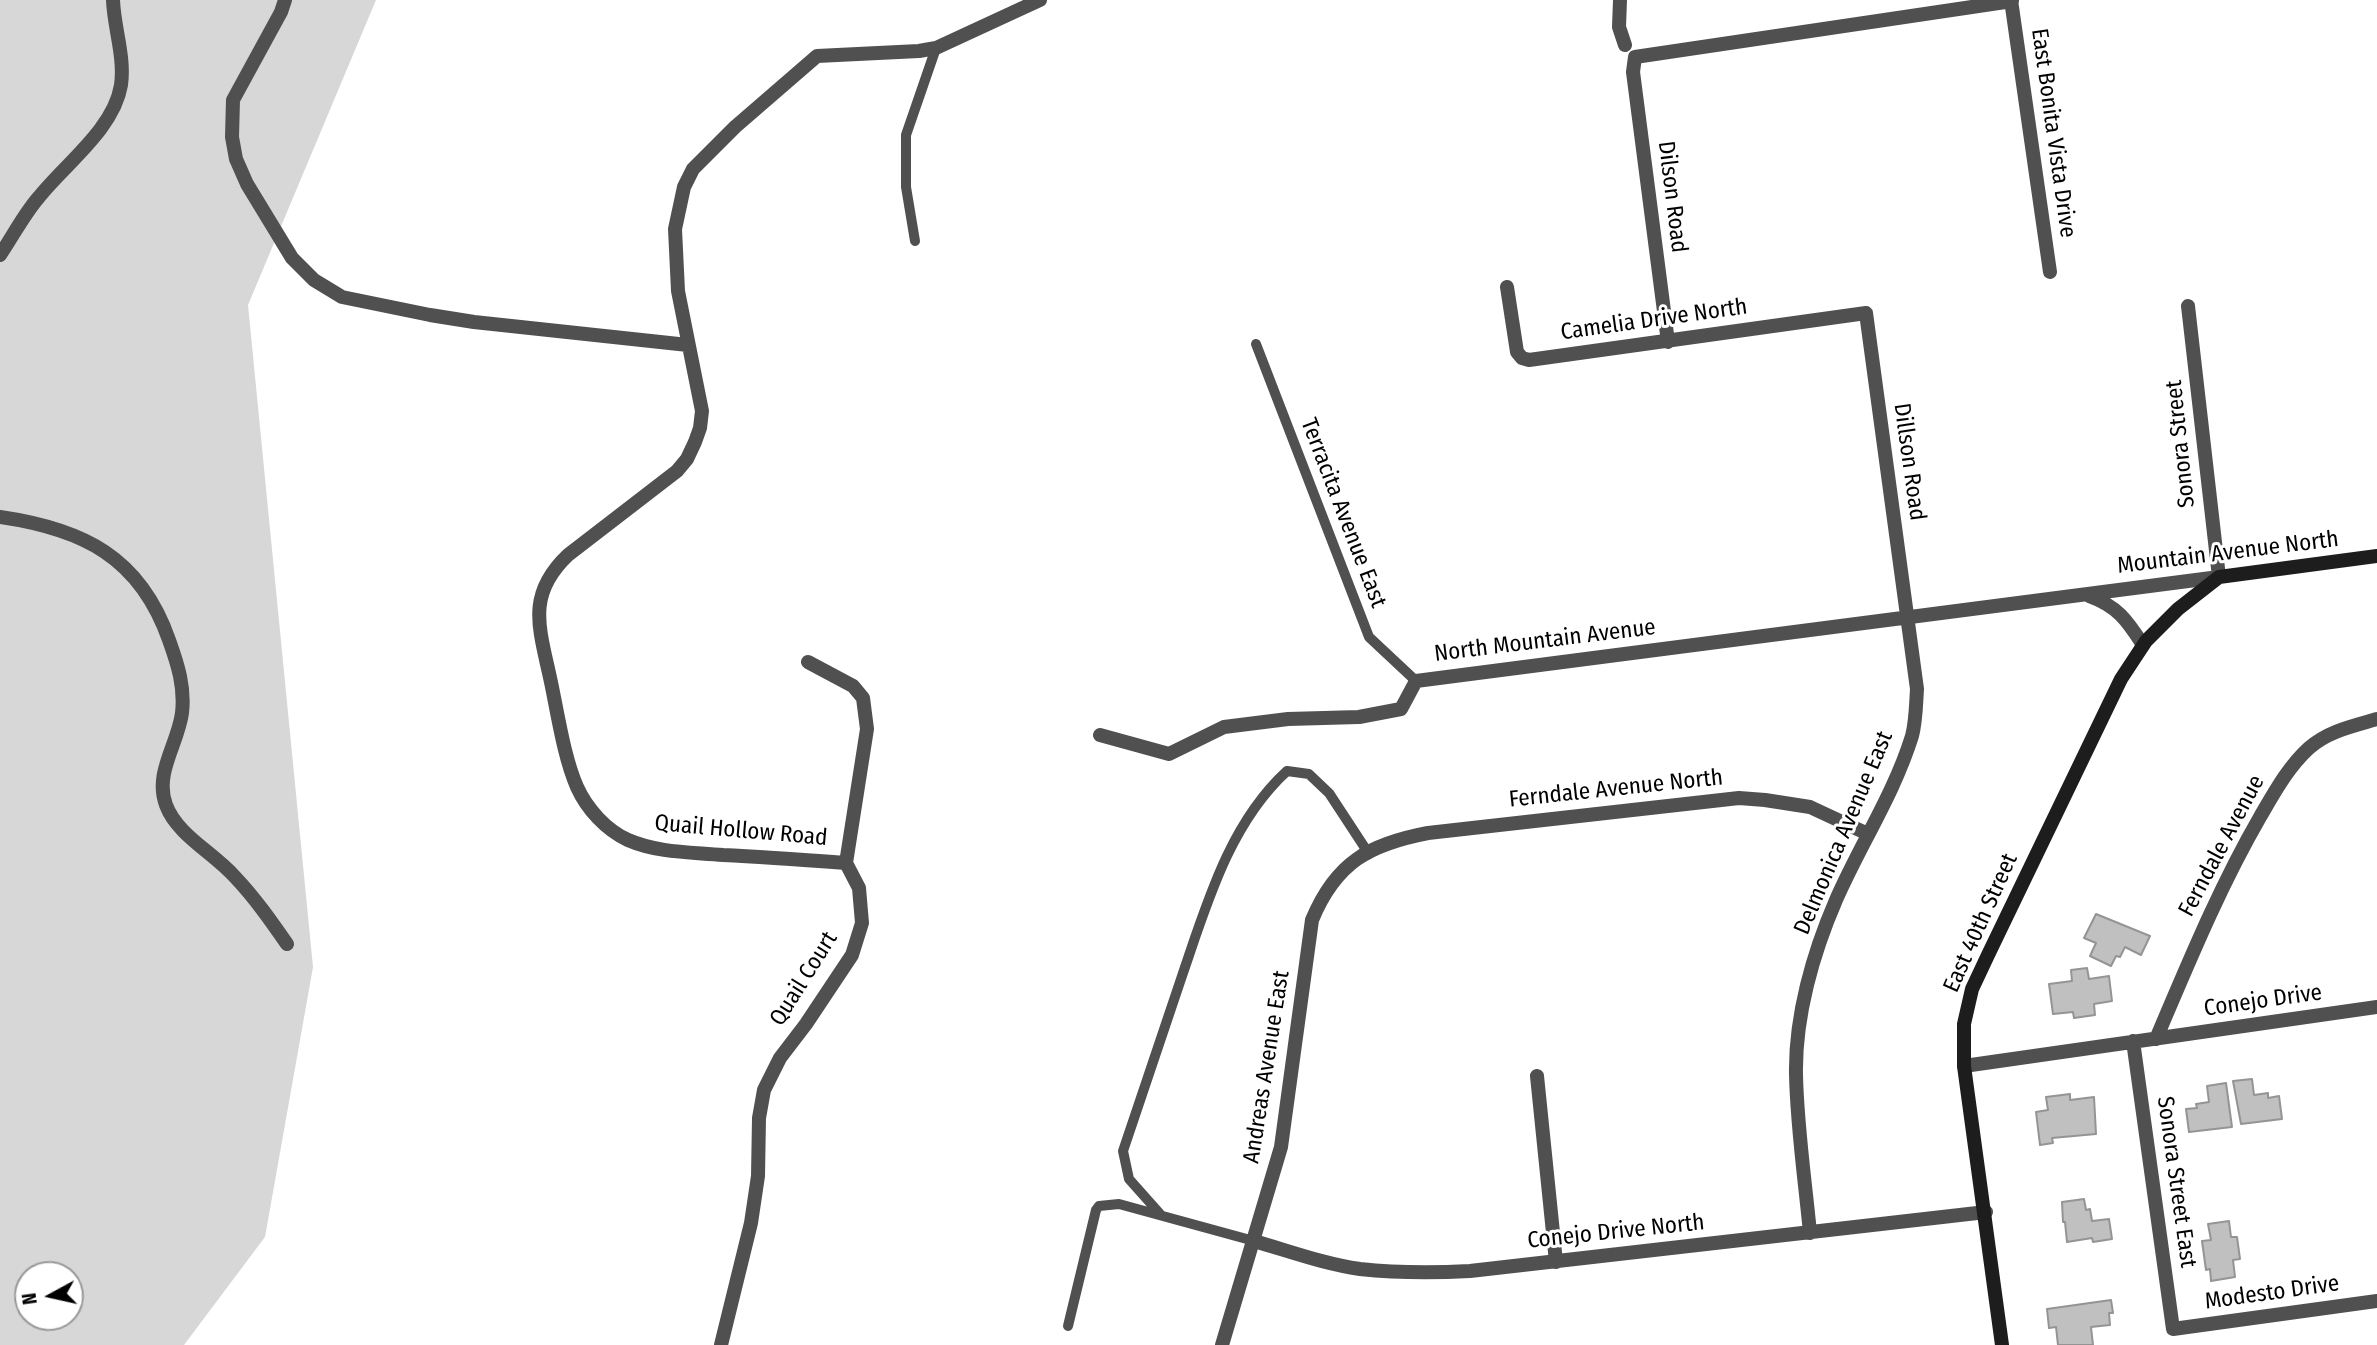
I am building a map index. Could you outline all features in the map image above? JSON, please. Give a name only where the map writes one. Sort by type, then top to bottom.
[{"type":"main road","name":"Mountain Avenue North","points":[[2219,577],[2377,556]]},
{"type":"main road","name":"East 40th Street","points":[[2002,1345],[1964,1066],[1964,1024],[1972,989],[2121,679],[2143,645],[2178,609],[2219,577]]},
{"type":"street","points":[[0,255],[38,197],[86,146],[115,106],[122,72],[113,0]]},
{"type":"street","points":[[285,0],[233,100],[232,137],[236,159],[247,184],[292,258],[314,280],[342,297],[430,316],[688,345]]},
{"type":"street","points":[[936,48],[1040,0]]},
{"type":"street","points":[[1620,0],[1619,27],[1625,45]]},
{"type":"street","name":"Dilson Road","points":[[1668,342],[1633,72],[1634,59],[1638,55],[2012,1]]},
{"type":"street","name":"East Bonita Vista Drive","points":[[2012,1],[2050,272]]},
{"type":"street","name":"Quail Hollow Road","points":[[846,863],[669,851],[631,841],[609,827],[592,810],[577,786],[570,767],[540,625],[539,607],[545,582],[555,567],[677,471],[687,459],[701,428],[702,411],[698,382],[678,291],[675,229],[684,187],[694,169],[735,127],[817,56],[936,48]]},
{"type":"street","name":"Camelia Drive North","points":[[1507,287],[1517,352],[1522,358],[1529,360],[1866,313]]},
{"type":"street","name":"Sonora Street","points":[[2188,306],[2219,577]]},
{"type":"street","name":"Dillson Road","points":[[1866,313],[1908,617]]},
{"type":"street","points":[[0,517],[54,526],[73,534],[99,549],[139,581],[167,633],[183,687],[179,732],[166,762],[161,783],[167,808],[180,827],[234,876],[287,944]]},
{"type":"street","name":"Mountain Avenue North","points":[[1908,617],[2219,577]]},
{"type":"street","name":"Mountain Avenue North","points":[[2084,594],[2105,602],[2127,619],[2143,645]]},
{"type":"street","name":"North Mountain Avenue","points":[[1100,735],[1169,754],[1224,727],[1287,719],[1359,717],[1401,709],[1416,681],[1908,617]]},
{"type":"street","name":"Delmonica Avenue East","points":[[1810,1233],[1796,1073],[1798,1037],[1815,958],[1836,900],[1897,776],[1913,733],[1917,689],[1908,617]]},
{"type":"street","points":[[808,662],[853,687],[863,698],[866,713],[867,729],[846,863]]},
{"type":"street","name":"Ferndale Avenue","points":[[2156,1039],[2244,845],[2279,784],[2309,748],[2333,732],[2377,719]]},
{"type":"street","name":"Ferndale Avenue North","points":[[1367,851],[1393,840],[1428,833],[1739,798],[1810,807],[1868,834]]},
{"type":"street","name":"Andreas Avenue East","points":[[1222,1345],[1281,1147],[1312,920],[1322,895],[1338,875],[1367,851]]},
{"type":"street","name":"Quail Court","points":[[721,1345],[751,1223],[758,1177],[759,1118],[764,1090],[780,1058],[852,955],[862,923],[859,888],[846,863]]},
{"type":"street","name":"Conejo Drive","points":[[2133,1041],[2377,1007]]},
{"type":"street","points":[[1964,1066],[2133,1041]]},
{"type":"street","name":"Sonora Street East","points":[[2133,1041],[2173,1329]]},
{"type":"street","points":[[1537,1076],[1556,1262]]},
{"type":"street","name":"Conejo Drive North","points":[[1254,1241],[1359,1269],[1405,1272],[1470,1271],[1986,1212]]},
{"type":"street","name":"Modesto Drive","points":[[2173,1329],[2377,1301]]},
{"type":"lane","points":[[915,241],[906,187],[906,135],[936,48]]},
{"type":"lane","name":"Terracita Avenue East","points":[[1256,344],[1369,637],[1416,681]]},
{"type":"lane","points":[[1161,1215],[1129,1179],[1124,1151],[1212,888],[1242,827],[1271,786],[1287,771],[1309,774],[1329,793],[1367,851]]},
{"type":"lane","points":[[1068,1326],[1099,1206],[1119,1204],[1254,1241]]},
{"type":"shaded area","points":[[0,0],[376,0],[248,305],[313,967],[265,1237],[184,1345],[0,1345]]},
{"type":"building","points":[[2096,914],[2150,936],[2141,955],[2125,947],[2111,966],[2090,956],[2096,943],[2084,938]]},
{"type":"building","points":[[2087,968],[2089,979],[2109,976],[2112,1001],[2094,1004],[2095,1015],[2074,1018],[2073,1012],[2053,1014],[2049,984],[2072,981],[2071,970]]},
{"type":"building","points":[[2252,1079],[2254,1095],[2268,1093],[2268,1098],[2279,1096],[2282,1119],[2241,1124],[2233,1081]]},
{"type":"building","points":[[2226,1083],[2232,1127],[2189,1132],[2186,1109],[2197,1108],[2196,1104],[2209,1102],[2207,1086]]},
{"type":"building","points":[[2070,1094],[2070,1100],[2094,1097],[2096,1134],[2052,1138],[2053,1143],[2040,1145],[2036,1112],[2048,1110],[2046,1097]]},
{"type":"building","points":[[2084,1199],[2086,1210],[2090,1209],[2092,1221],[2109,1219],[2112,1239],[2093,1242],[2092,1238],[2067,1242],[2062,1202]]},
{"type":"building","points":[[2229,1221],[2231,1237],[2237,1237],[2240,1259],[2233,1260],[2235,1277],[2211,1281],[2210,1269],[2206,1270],[2202,1241],[2211,1240],[2208,1224]]},
{"type":"building","points":[[2111,1300],[2113,1313],[2109,1313],[2110,1325],[2091,1327],[2093,1345],[2058,1345],[2056,1327],[2049,1328],[2047,1309]]}]
